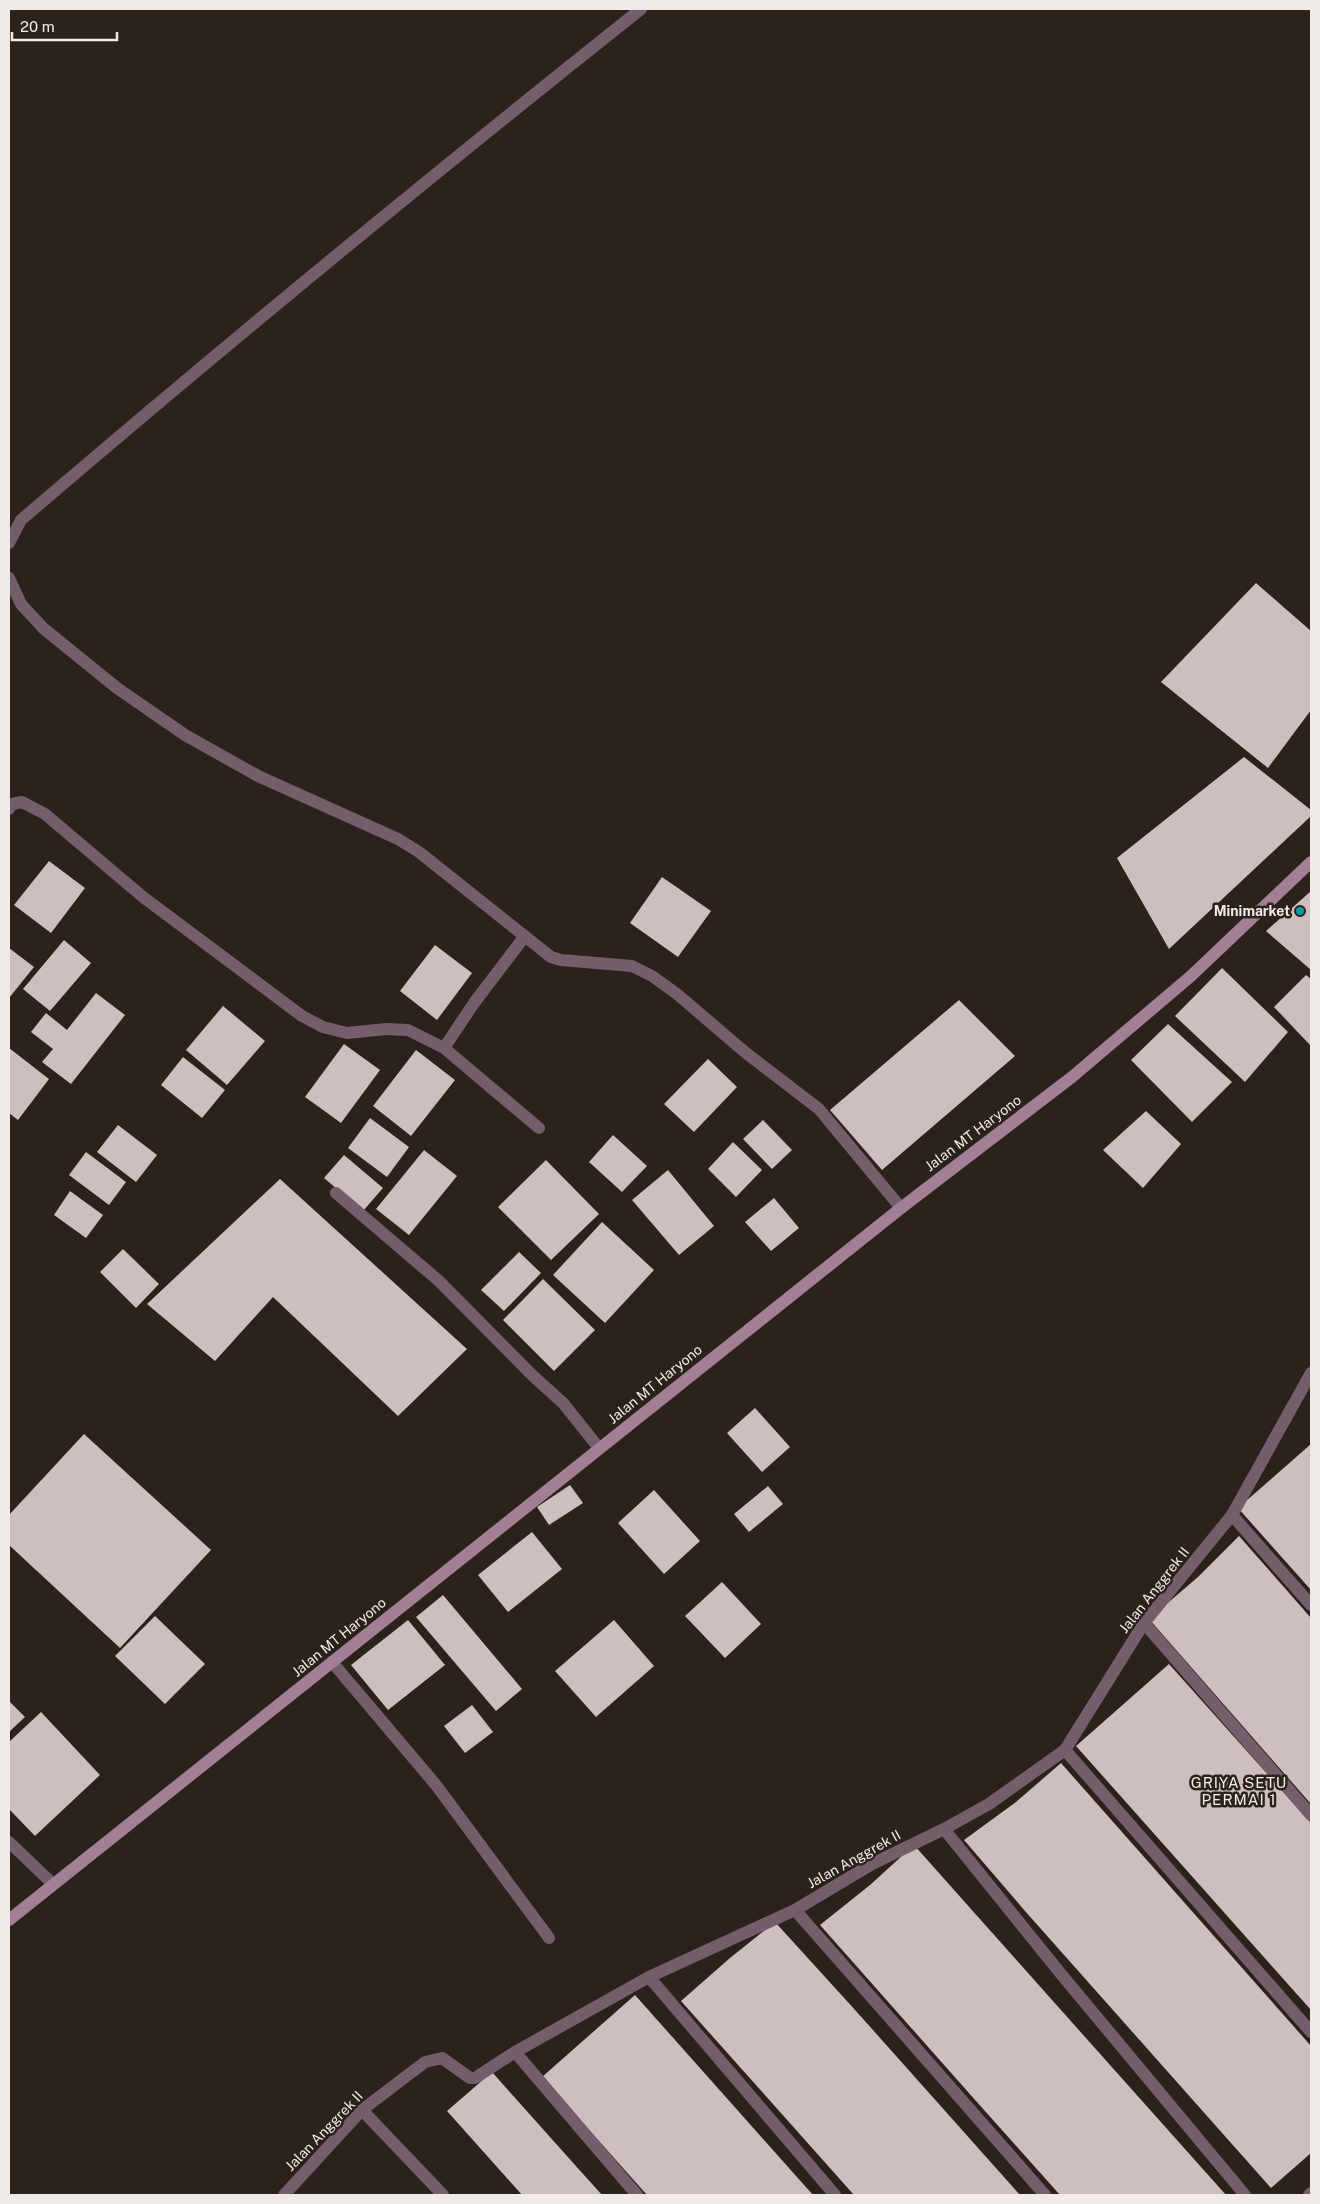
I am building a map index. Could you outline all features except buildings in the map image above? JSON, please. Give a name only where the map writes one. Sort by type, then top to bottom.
[{"type":"main road","name":"Jalan MT Haryono","points":[[9,1920],[901,1208],[1072,1077],[1191,976],[1311,862]]},
{"type":"street","points":[[9,543],[21,520],[178,385],[447,163],[641,9]]},
{"type":"street","points":[[9,578],[21,604],[43,628],[117,688],[177,730],[258,776],[398,839],[419,852],[551,957],[562,960],[632,966],[658,981],[746,1053],[819,1109],[901,1208]]},
{"type":"street","points":[[9,809],[12,804],[22,802],[45,814],[143,898],[302,1016],[323,1027],[347,1033],[386,1029],[408,1030],[444,1048],[539,1128]]},
{"type":"street","points":[[444,1048],[474,1003],[525,936]]},
{"type":"street","points":[[336,1194],[439,1281],[532,1375],[563,1403],[599,1448]]},
{"type":"street","name":"Jalan Anggrek II","points":[[284,2195],[362,2110],[425,2062],[442,2058],[470,2078],[475,2078],[515,2052],[649,1977],[795,1910],[872,1864],[944,1829],[989,1804],[1065,1750],[1144,1622],[1232,1515],[1307,1391],[1311,1373]]},
{"type":"street","points":[[1232,1515],[1311,1605]]},
{"type":"street","points":[[1144,1622],[1311,1815]]},
{"type":"street","points":[[332,1662],[436,1785],[549,1938]]},
{"type":"street","points":[[1065,1750],[1311,2032]]},
{"type":"street","points":[[944,1829],[1246,2195]]},
{"type":"street","points":[[9,1842],[53,1884]]},
{"type":"street","points":[[795,1910],[1045,2195]]},
{"type":"street","points":[[649,1977],[835,2195]]},
{"type":"street","points":[[515,2052],[637,2195]]},
{"type":"street","points":[[362,2110],[443,2195]]},
{"type":"place","name":"Minimarket","points":[[1300,911]]},
{"type":"district","name":"GRIYA SETU PERMAI 1","points":[[1239,1790]]}]
